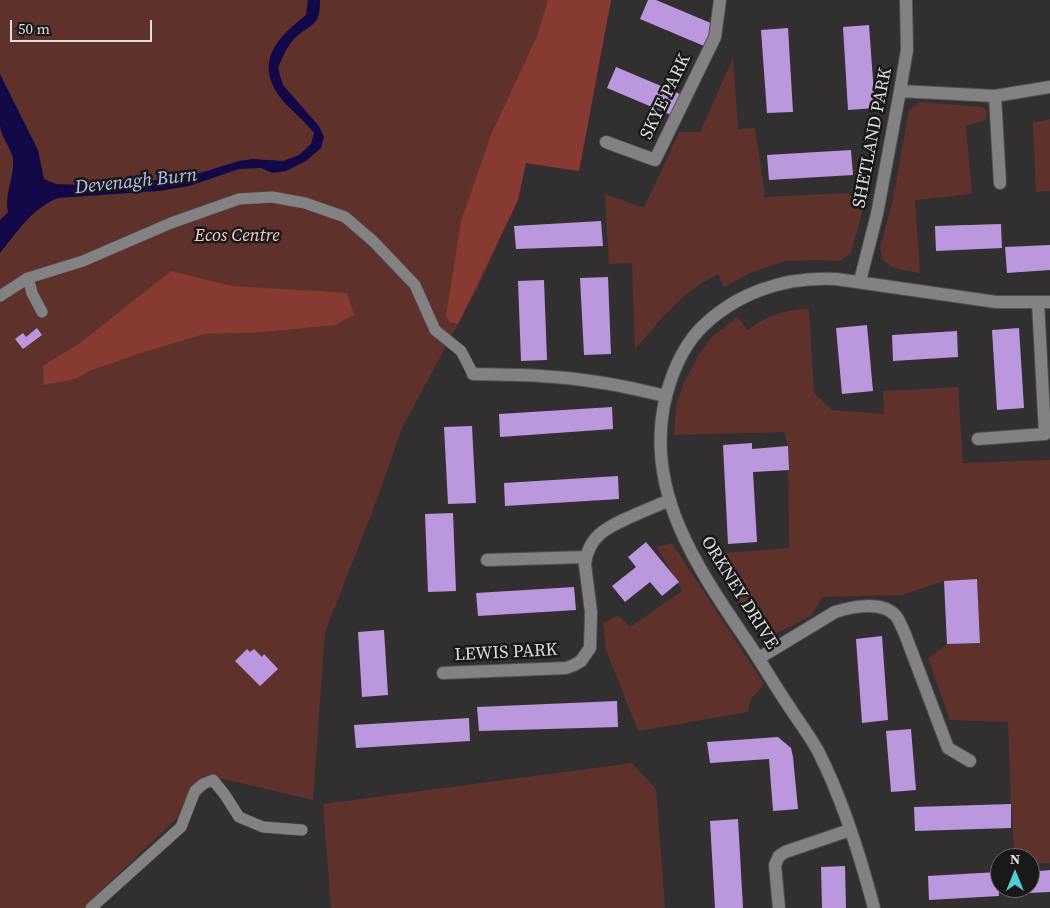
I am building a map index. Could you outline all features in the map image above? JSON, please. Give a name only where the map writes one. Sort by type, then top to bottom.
[{"type":"street","name":"SKYE PARK","points":[[606,142],[655,160],[715,37],[720,14],[720,0]]},
{"type":"street","name":"SHETLAND PARK","points":[[860,281],[877,214],[900,91],[906,50],[906,0]]},
{"type":"street","points":[[900,91],[995,96],[1050,87]]},
{"type":"street","points":[[995,96],[1000,183]]},
{"type":"street","name":"ORKNEY DRIVE","points":[[874,908],[850,830],[831,778],[817,750],[700,569],[685,542],[664,477],[660,443],[666,396],[678,362],[691,339],[706,323],[728,307],[754,292],[786,282],[824,278],[860,281],[976,300],[1044,302]]},
{"type":"street","points":[[978,439],[1046,434],[1044,302]]},
{"type":"street","points":[[473,374],[530,375],[574,379],[615,385],[666,396]]},
{"type":"street","points":[[488,560],[586,557],[593,541],[604,531],[670,500]]},
{"type":"street","name":"LEWIS PARK","points":[[443,673],[569,667],[581,661],[589,650],[590,643],[591,612],[585,573],[586,557]]},
{"type":"street","points":[[759,658],[835,612],[845,608],[866,607],[889,611],[897,618],[905,634],[948,748],[970,760]]},
{"type":"street","points":[[779,908],[775,865],[779,856],[785,852],[850,830]]},
{"type":"lane","points":[[0,296],[28,278],[83,260],[171,223],[239,200],[272,197],[305,203],[345,217],[373,241],[415,285],[435,330],[460,350],[473,374]]},
{"type":"lane","points":[[28,278],[32,293],[42,312]]},
{"type":"lane","points":[[91,908],[181,827],[195,791],[203,784],[213,780],[239,817],[263,827],[302,830]]},
{"type":"green space","name":"Ecos Centre","points":[[0,0],[611,0],[579,171],[526,163],[518,200],[480,283],[403,426],[370,518],[325,632],[313,800],[219,778],[83,908],[0,908]]},
{"type":"green space","points":[[733,58],[738,129],[755,128],[765,197],[847,193],[864,205],[851,253],[839,261],[785,261],[750,273],[724,287],[718,274],[693,289],[683,298],[663,317],[635,349],[632,263],[609,264],[605,194],[644,208],[679,132],[700,132]]},
{"type":"green space","points":[[920,102],[983,107],[987,111],[986,120],[966,126],[972,194],[915,200],[920,273],[893,268],[883,260],[880,248],[893,199],[909,110]]},
{"type":"green space","points":[[1050,119],[1050,191],[1036,192],[1033,123]]},
{"type":"green space","points":[[809,309],[814,393],[832,410],[884,414],[883,391],[958,387],[963,463],[1050,460],[1050,863],[1040,864],[1040,848],[1014,848],[1008,722],[950,720],[928,658],[947,644],[980,643],[977,579],[944,581],[902,595],[822,597],[811,616],[763,640],[710,554],[789,548],[788,446],[784,432],[674,435],[676,406],[684,383],[699,354],[712,337],[737,317],[748,330],[777,314],[792,310]]},
{"type":"green space","points":[[672,543],[764,684],[751,699],[748,712],[638,731],[606,650],[603,623],[618,615],[630,627],[682,591],[657,547]]},
{"type":"green space","points":[[632,763],[656,789],[665,908],[331,908],[323,804]]},
{"type":"shaded area","points":[[548,0],[611,0],[579,171],[526,163],[518,200],[458,324],[450,322],[446,316],[461,221],[491,135],[537,36]]},
{"type":"shaded area","points":[[171,271],[232,286],[347,293],[354,315],[335,325],[264,332],[204,334],[92,370],[75,379],[44,385],[43,366],[80,343]]},
{"type":"water","name":"Devenagh Burn","points":[[308,0],[320,0],[317,20],[293,40],[278,68],[283,85],[319,126],[324,137],[321,148],[306,161],[286,171],[273,173],[261,168],[239,169],[189,186],[159,191],[58,198],[32,215],[0,253],[0,220],[8,212],[7,199],[13,158],[0,126],[0,74],[38,150],[44,179],[56,184],[84,185],[187,177],[239,161],[253,159],[283,161],[299,155],[311,144],[314,133],[284,102],[275,89],[270,76],[269,65],[271,54],[277,44],[306,15]]},
{"type":"building","points":[[648,0],[656,0],[713,24],[704,46],[640,19]]},
{"type":"building","points":[[869,25],[875,108],[848,110],[843,27]]},
{"type":"building","points":[[788,28],[793,112],[767,113],[761,30]]},
{"type":"building","points":[[616,67],[680,94],[671,115],[607,88]]},
{"type":"building","points":[[851,150],[853,175],[769,180],[767,155]]},
{"type":"building","points":[[601,221],[603,246],[516,249],[514,226]]},
{"type":"building","points":[[1001,224],[1002,248],[936,251],[935,226]]},
{"type":"building","points":[[1050,245],[1050,270],[1007,273],[1005,247]]},
{"type":"building","points":[[608,277],[611,354],[584,355],[580,278]]},
{"type":"building","points":[[544,280],[547,360],[521,361],[518,281]]},
{"type":"building","points":[[867,325],[873,391],[842,394],[836,328]]},
{"type":"building","points":[[37,328],[42,335],[23,349],[15,339],[23,333],[26,337]]},
{"type":"building","points":[[1019,328],[1024,408],[997,410],[992,330]]},
{"type":"building","points":[[957,331],[958,357],[893,361],[892,335]]},
{"type":"building","points":[[612,407],[613,429],[500,437],[499,414]]},
{"type":"building","points":[[472,426],[476,503],[448,504],[444,427]]},
{"type":"building","points":[[752,443],[752,449],[788,446],[789,470],[753,472],[757,542],[728,544],[723,445]]},
{"type":"building","points":[[618,476],[619,499],[505,506],[504,483]]},
{"type":"building","points":[[453,513],[456,591],[428,592],[425,514]]},
{"type":"building","points":[[646,542],[679,582],[662,596],[650,582],[625,602],[612,586],[636,567],[628,557]]},
{"type":"building","points":[[977,579],[980,643],[947,644],[944,581]]},
{"type":"building","points":[[574,587],[576,610],[478,616],[476,593]]},
{"type":"building","points":[[384,630],[388,695],[362,697],[358,632]]},
{"type":"building","points":[[882,636],[888,720],[862,723],[856,639]]},
{"type":"building","points":[[247,649],[250,652],[254,649],[262,657],[264,654],[278,669],[260,686],[235,661]]},
{"type":"building","points":[[617,701],[618,727],[479,731],[477,707]]},
{"type":"building","points":[[469,718],[470,741],[356,748],[354,725]]},
{"type":"building","points":[[911,729],[916,790],[891,792],[886,731]]},
{"type":"building","points":[[778,737],[791,748],[798,809],[773,811],[769,759],[710,763],[707,742]]},
{"type":"building","points":[[1011,804],[1011,828],[915,831],[914,807]]},
{"type":"building","points":[[738,819],[743,908],[715,908],[710,821]]},
{"type":"building","points":[[845,866],[846,908],[822,908],[821,867]]},
{"type":"building","points":[[1050,870],[1050,892],[1040,892],[1040,871]]},
{"type":"building","points":[[990,872],[990,897],[929,900],[928,876]]}]
